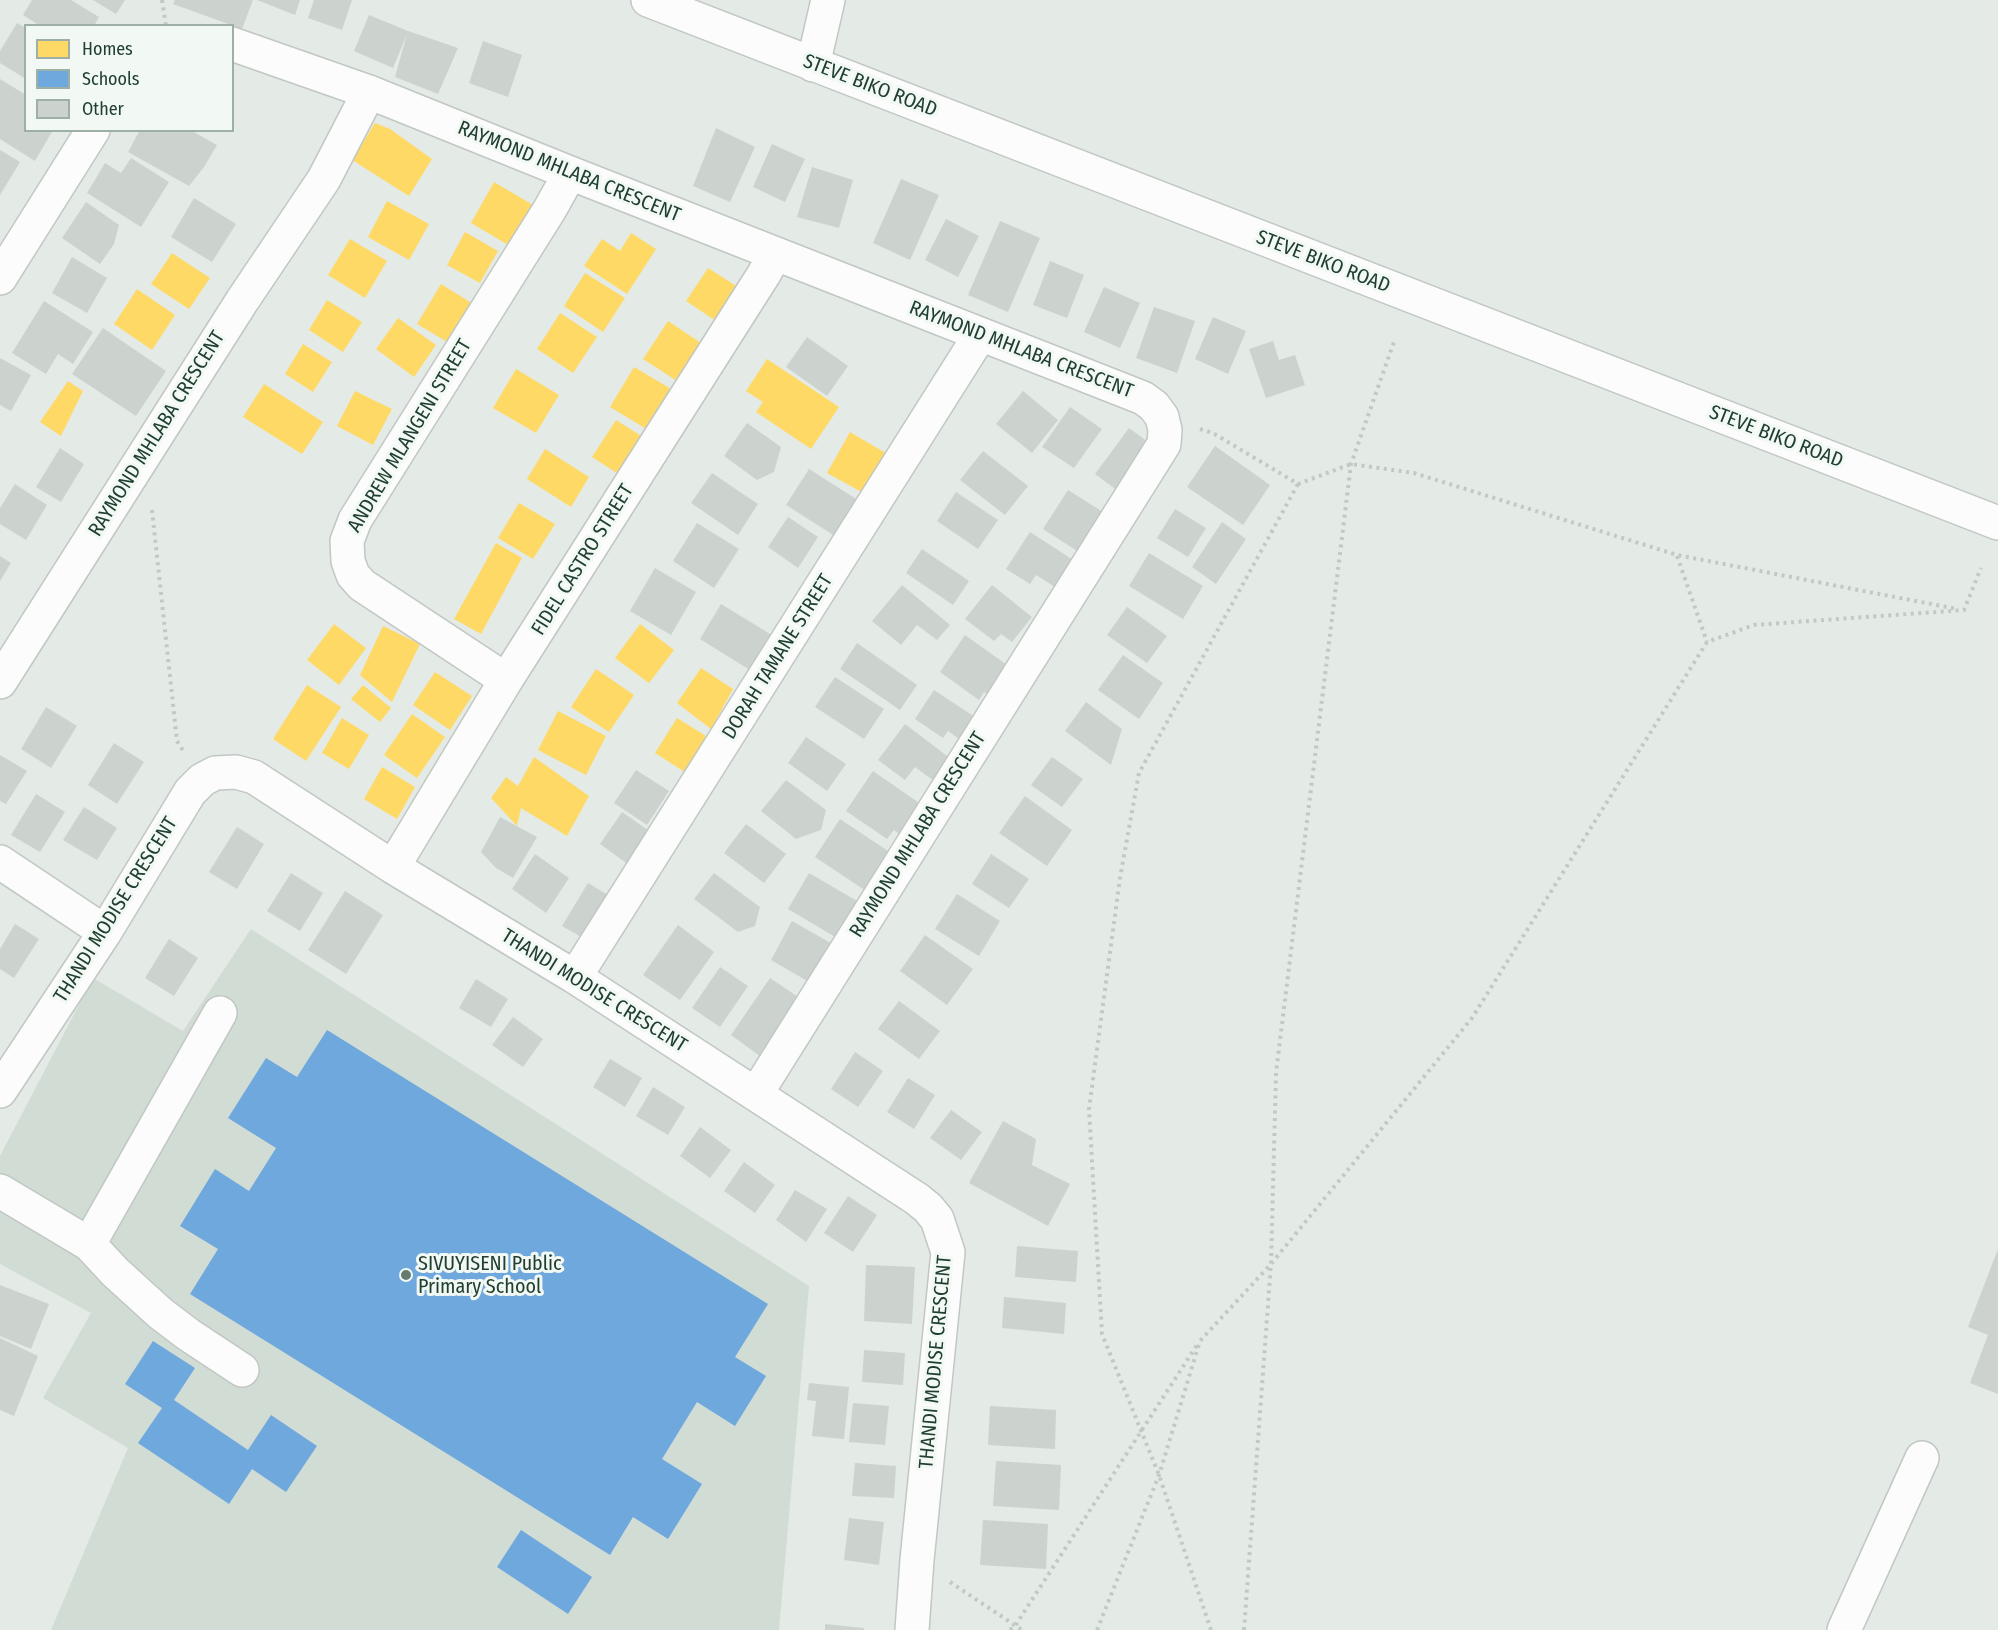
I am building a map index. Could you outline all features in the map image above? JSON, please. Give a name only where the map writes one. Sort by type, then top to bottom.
[{"type":"street","name":"STEVE BIKO ROAD","points":[[648,0],[1998,523]]},
{"type":"street","points":[[813,65],[828,0]]},
{"type":"street","name":"RAYMOND MHLABA CRESCENT","points":[[234,45],[369,92],[1143,398],[1154,406],[1162,417],[1165,430],[1164,444],[756,1094]]},
{"type":"street","name":"RAYMOND MHLABA CRESCENT","points":[[0,682],[242,301],[324,179],[369,92]]},
{"type":"street","points":[[0,278],[92,132]]},
{"type":"street","name":"ANDREW MLANGENI STREET","points":[[506,680],[362,585],[353,575],[348,561],[347,541],[356,520],[550,209],[570,173]]},
{"type":"street","name":"FIDEL CASTRO STREET","points":[[393,867],[506,680],[775,254]]},
{"type":"street","name":"DORAH TAMANE STREET","points":[[575,977],[980,335]]},
{"type":"street","name":"THANDI MODISE CRESCENT","points":[[0,1091],[105,932],[190,792],[202,780],[215,773],[236,772],[254,777],[393,867],[575,977],[928,1208],[943,1234],[948,1251],[912,1630]]},
{"type":"street","points":[[0,862],[105,932]]},
{"type":"street","points":[[89,1244],[220,1013]]},
{"type":"street","points":[[0,1191],[89,1244],[115,1272],[160,1313],[242,1370]]},
{"type":"street","points":[[1844,1630],[1922,1458]]},
{"type":"path","points":[[162,0],[166,24]]},
{"type":"path","points":[[1244,1630],[1271,1264],[1276,1073],[1351,464],[1395,339]]},
{"type":"path","points":[[1162,417],[1213,434],[1298,484]]},
{"type":"path","points":[[146,452],[177,741],[202,780]]},
{"type":"path","points":[[1211,1630],[1159,1475],[1102,1335],[1089,1109],[1120,878],[1139,773],[1298,484],[1351,464],[1414,473],[1677,555],[1964,610]]},
{"type":"path","points":[[1677,555],[1707,642]]},
{"type":"path","points":[[1964,610],[1981,568]]},
{"type":"path","points":[[1010,1630],[1015,1626],[1200,1341],[1271,1264],[1472,1018],[1707,642],[1754,625],[1964,610]]},
{"type":"path","points":[[1097,1630],[1159,1475],[1200,1341]]},
{"type":"path","points":[[917,1560],[1022,1630]]},
{"type":"shaded area","name":"SIVUYISENI Public Primary School","points":[[251,929],[809,1286],[779,1630],[51,1630],[128,1448],[43,1398],[91,1313],[0,1264],[0,1156],[93,978],[183,1031]]},
{"type":"building: Homes","points":[[375,123],[390,129],[432,159],[409,196],[352,160]]},
{"type":"building: Homes","points":[[494,182],[533,205],[510,246],[471,223]]},
{"type":"building: Homes","points":[[387,201],[429,224],[409,260],[368,237]]},
{"type":"building: Homes","points":[[465,232],[498,251],[480,283],[447,265]]},
{"type":"building: Homes","points":[[631,233],[656,249],[627,294],[584,266],[602,239],[620,251]]},
{"type":"building: Homes","points":[[350,239],[387,261],[365,298],[328,275]]},
{"type":"building: Homes","points":[[172,253],[210,278],[189,309],[151,284]]},
{"type":"building: Homes","points":[[708,268],[741,289],[719,323],[686,301]]},
{"type":"building: Homes","points":[[585,273],[625,298],[603,332],[564,306]]},
{"type":"building: Homes","points":[[441,284],[478,307],[454,346],[417,324]]},
{"type":"building: Homes","points":[[137,289],[175,315],[152,350],[114,324]]},
{"type":"building: Homes","points":[[327,300],[362,322],[343,352],[309,330]]},
{"type":"building: Homes","points":[[560,313],[597,337],[573,373],[537,349]]},
{"type":"building: Homes","points":[[398,318],[436,345],[414,377],[376,349]]},
{"type":"building: Homes","points":[[668,321],[704,345],[680,383],[643,359]]},
{"type":"building: Homes","points":[[303,344],[332,362],[313,392],[285,374]]},
{"type":"building: Homes","points":[[767,359],[839,407],[811,449],[756,412],[763,402],[746,391]]},
{"type":"building: Homes","points":[[634,367],[673,390],[648,430],[610,407]]},
{"type":"building: Homes","points":[[516,369],[559,395],[536,433],[493,408]]},
{"type":"building: Homes","points":[[68,381],[83,391],[61,436],[40,422]]},
{"type":"building: Homes","points":[[264,384],[323,422],[302,454],[243,417]]},
{"type":"building: Homes","points":[[355,391],[392,409],[373,445],[337,426]]},
{"type":"building: Homes","points":[[616,420],[646,439],[623,477],[592,457]]},
{"type":"building: Homes","points":[[850,432],[889,455],[867,495],[827,473]]},
{"type":"building: Homes","points":[[545,449],[589,477],[571,507],[527,479]]},
{"type":"building: Homes","points":[[519,503],[555,524],[533,559],[498,538]]},
{"type":"building: Homes","points":[[496,543],[522,558],[481,634],[454,619]]},
{"type":"building: Homes","points":[[334,624],[366,648],[339,685],[307,660]]},
{"type":"building: Homes","points":[[640,624],[674,650],[649,683],[615,658]]},
{"type":"building: Homes","points":[[383,626],[420,644],[392,702],[360,675]]},
{"type":"building: Homes","points":[[701,668],[733,689],[711,729],[677,703]]},
{"type":"building: Homes","points":[[596,669],[634,695],[609,732],[571,707]]},
{"type":"building: Homes","points":[[435,672],[472,696],[450,730],[413,705]]},
{"type":"building: Homes","points":[[307,685],[341,707],[306,761],[273,739]]},
{"type":"building: Homes","points":[[363,685],[391,708],[380,722],[351,699]]},
{"type":"building: Homes","points":[[558,711],[606,736],[586,775],[538,750]]},
{"type":"building: Homes","points":[[412,714],[445,737],[417,778],[384,755]]},
{"type":"building: Homes","points":[[342,718],[369,735],[349,769],[322,753]]},
{"type":"building: Homes","points":[[677,718],[714,741],[691,776],[655,753]]},
{"type":"building: Homes","points":[[534,757],[589,796],[567,836],[521,808],[517,826],[491,798],[506,777],[518,786]]},
{"type":"building: Homes","points":[[382,767],[415,787],[397,819],[364,799]]},
{"type":"building: Schools","points":[[327,1030],[768,1304],[735,1357],[766,1376],[735,1426],[697,1402],[662,1459],[702,1484],[668,1539],[633,1517],[610,1555],[190,1294],[218,1249],[180,1226],[215,1169],[249,1191],[276,1148],[228,1118],[266,1058],[297,1077]]},
{"type":"building: Schools","points":[[153,1341],[195,1368],[174,1400],[248,1450],[271,1415],[317,1446],[286,1492],[252,1469],[229,1504],[138,1443],[162,1408],[125,1384]]},
{"type":"building: Schools","points":[[521,1530],[592,1577],[568,1614],[497,1567]]},
{"type":"building: Other","points":[[32,0],[71,0],[99,17],[95,24],[37,24],[23,15]]},
{"type":"building: Other","points":[[93,0],[125,0],[116,14]]},
{"type":"building: Other","points":[[175,0],[253,0],[242,29],[234,24],[228,24],[173,4]]},
{"type":"building: Other","points":[[257,0],[300,0],[295,15]]},
{"type":"building: Other","points":[[314,0],[352,0],[342,30],[308,18]]},
{"type":"building: Other","points":[[369,15],[458,48],[438,94],[395,77],[407,34],[393,68],[354,51]]},
{"type":"building: Other","points":[[17,23],[24,27],[24,78],[0,63],[0,51]]},
{"type":"building: Other","points":[[483,41],[522,55],[508,97],[469,83]]},
{"type":"building: Other","points":[[0,79],[24,94],[24,132],[52,132],[35,161],[0,139]]},
{"type":"building: Other","points":[[716,128],[755,147],[730,202],[693,186]]},
{"type":"building: Other","points":[[139,132],[194,132],[217,145],[189,186],[128,152]]},
{"type":"building: Other","points":[[772,144],[805,159],[785,202],[753,187]]},
{"type":"building: Other","points":[[0,150],[20,162],[0,195]]},
{"type":"building: Other","points":[[131,158],[169,182],[141,227],[87,193],[105,163],[121,173]]},
{"type":"building: Other","points":[[812,167],[853,180],[839,228],[797,217]]},
{"type":"building: Other","points":[[901,179],[939,195],[910,260],[873,243]]},
{"type":"building: Other","points":[[194,198],[236,224],[212,262],[171,237]]},
{"type":"building: Other","points":[[86,202],[119,225],[114,244],[100,264],[62,238]]},
{"type":"building: Other","points":[[946,219],[979,236],[958,277],[925,260]]},
{"type":"building: Other","points":[[1000,221],[1040,238],[1008,312],[968,295]]},
{"type":"building: Other","points":[[72,257],[107,278],[87,313],[52,293]]},
{"type":"building: Other","points":[[1050,261],[1084,275],[1067,318],[1033,305]]},
{"type":"building: Other","points":[[1104,287],[1140,303],[1120,348],[1084,332]]},
{"type":"building: Other","points":[[44,301],[93,332],[73,364],[58,354],[46,374],[12,353]]},
{"type":"building: Other","points":[[1154,307],[1195,321],[1177,373],[1136,358]]},
{"type":"building: Other","points":[[1213,317],[1246,331],[1228,374],[1195,359]]},
{"type":"building: Other","points":[[103,328],[166,371],[136,416],[72,374]]},
{"type":"building: Other","points":[[807,337],[848,366],[827,396],[786,367]]},
{"type":"building: Other","points":[[1273,341],[1279,360],[1295,355],[1305,385],[1266,398],[1249,349]]},
{"type":"building: Other","points":[[0,358],[31,375],[11,411],[0,405]]},
{"type":"building: Other","points":[[1023,391],[1058,420],[1032,453],[996,424]]},
{"type":"building: Other","points":[[1070,407],[1102,429],[1074,468],[1042,447]]},
{"type":"building: Other","points":[[747,423],[781,447],[774,472],[757,480],[724,456]]},
{"type":"building: Other","points":[[1129,428],[1156,448],[1122,494],[1095,474]]},
{"type":"building: Other","points":[[1215,446],[1270,485],[1243,525],[1187,487]]},
{"type":"building: Other","points":[[60,448],[84,464],[61,502],[36,487]]},
{"type":"building: Other","points":[[983,451],[1028,486],[1005,515],[960,480]]},
{"type":"building: Other","points":[[809,469],[861,502],[838,538],[786,505]]},
{"type":"building: Other","points":[[712,473],[758,504],[738,535],[691,503]]},
{"type":"building: Other","points":[[15,484],[47,505],[26,540],[0,524],[0,508]]},
{"type":"building: Other","points":[[1068,490],[1111,517],[1085,556],[1043,529]]},
{"type":"building: Other","points":[[956,492],[998,520],[978,549],[937,521]]},
{"type":"building: Other","points":[[1175,509],[1206,528],[1188,557],[1157,538]]},
{"type":"building: Other","points":[[788,517],[818,537],[798,568],[768,547]]},
{"type":"building: Other","points":[[1222,522],[1246,539],[1216,584],[1192,567]]},
{"type":"building: Other","points":[[697,523],[739,549],[714,588],[673,561]]},
{"type":"building: Other","points":[[1030,532],[1081,565],[1055,587],[1036,575],[1030,584],[1006,569]]},
{"type":"building: Other","points":[[922,549],[969,581],[953,605],[906,573]]},
{"type":"building: Other","points":[[1149,553],[1203,586],[1183,619],[1129,586]]},
{"type":"building: Other","points":[[0,556],[11,563],[0,581]]},
{"type":"building: Other","points":[[655,568],[696,592],[671,635],[630,611]]},
{"type":"building: Other","points":[[902,585],[950,625],[937,640],[917,625],[901,645],[872,621]]},
{"type":"building: Other","points":[[992,585],[1032,617],[1012,642],[1001,634],[994,641],[965,619]]},
{"type":"building: Other","points":[[721,604],[780,640],[758,675],[700,639]]},
{"type":"building: Other","points":[[1127,607],[1167,636],[1147,663],[1107,635]]},
{"type":"building: Other","points":[[965,635],[1007,665],[995,699],[984,692],[979,700],[940,672]]},
{"type":"building: Other","points":[[857,643],[917,685],[900,710],[840,669]]},
{"type":"building: Other","points":[[1123,655],[1163,683],[1139,719],[1098,690]]},
{"type":"building: Other","points":[[835,677],[884,709],[864,739],[815,707]]},
{"type":"building: Other","points":[[934,690],[981,721],[966,744],[948,731],[943,738],[915,719]]},
{"type":"building: Other","points":[[1086,702],[1122,729],[1111,765],[1065,731]]},
{"type":"building: Other","points":[[46,707],[77,726],[51,768],[21,749]]},
{"type":"building: Other","points":[[905,724],[951,759],[934,781],[915,767],[905,780],[878,760]]},
{"type":"building: Other","points":[[806,737],[846,764],[827,791],[788,763]]},
{"type":"building: Other","points":[[114,743],[144,762],[117,804],[88,785]]},
{"type":"building: Other","points":[[0,755],[27,771],[6,804],[0,801]]},
{"type":"building: Other","points":[[1052,757],[1083,779],[1062,807],[1031,785]]},
{"type":"building: Other","points":[[636,770],[669,791],[647,825],[614,803]]},
{"type":"building: Other","points":[[873,771],[928,809],[907,840],[894,830],[887,839],[846,811]]},
{"type":"building: Other","points":[[786,780],[826,810],[821,830],[796,839],[761,811]]},
{"type":"building: Other","points":[[36,794],[65,812],[40,852],[11,835]]},
{"type":"building: Other","points":[[1025,796],[1072,830],[1047,866],[999,833]]},
{"type":"building: Other","points":[[84,807],[117,828],[97,860],[63,840]]},
{"type":"building: Other","points":[[622,812],[658,837],[636,870],[600,844]]},
{"type":"building: Other","points":[[500,817],[537,837],[513,878],[496,868],[481,852]]},
{"type":"building: Other","points":[[840,819],[894,855],[869,893],[815,857]]},
{"type":"building: Other","points":[[746,824],[786,854],[764,883],[724,853]]},
{"type":"building: Other","points":[[237,827],[264,844],[237,889],[209,872]]},
{"type":"building: Other","points":[[535,854],[569,878],[546,913],[512,889]]},
{"type":"building: Other","points":[[991,854],[1029,879],[1009,908],[972,884]]},
{"type":"building: Other","points":[[291,873],[323,893],[300,931],[267,911]]},
{"type":"building: Other","points":[[714,873],[760,907],[755,926],[738,932],[694,899]]},
{"type":"building: Other","points":[[809,873],[869,908],[847,944],[788,909]]},
{"type":"building: Other","points":[[588,883],[613,898],[588,941],[562,926]]},
{"type":"building: Other","points":[[345,891],[383,915],[346,974],[308,950]]},
{"type":"building: Other","points":[[957,894],[1000,921],[979,956],[935,929]]},
{"type":"building: Other","points":[[792,921],[843,950],[821,989],[771,960]]},
{"type":"building: Other","points":[[15,924],[39,939],[14,978],[0,969],[0,949]]},
{"type":"building: Other","points":[[678,925],[714,952],[680,1000],[643,975]]},
{"type":"building: Other","points":[[925,935],[973,969],[947,1005],[900,971]]},
{"type":"building: Other","points":[[169,939],[198,958],[174,996],[145,978]]},
{"type":"building: Other","points":[[720,967],[748,986],[720,1027],[692,1008]]},
{"type":"building: Other","points":[[770,978],[804,1001],[764,1059],[731,1035]]},
{"type":"building: Other","points":[[476,979],[508,999],[491,1027],[459,1008]]},
{"type":"building: Other","points":[[899,1001],[940,1031],[919,1059],[878,1029]]},
{"type":"building: Other","points":[[513,1017],[543,1039],[523,1067],[492,1045]]},
{"type":"building: Other","points":[[855,1052],[883,1071],[858,1107],[831,1089]]},
{"type":"building: Other","points":[[610,1059],[642,1078],[625,1107],[593,1087]]},
{"type":"building: Other","points":[[908,1078],[935,1095],[914,1129],[887,1112]]},
{"type":"building: Other","points":[[653,1087],[685,1107],[668,1135],[636,1116]]},
{"type":"building: Other","points":[[951,1110],[982,1132],[961,1160],[930,1138]]},
{"type":"building: Other","points":[[1003,1121],[1036,1139],[1032,1165],[1070,1184],[1048,1226],[969,1183]]},
{"type":"building: Other","points":[[700,1127],[731,1150],[710,1178],[680,1156]]},
{"type":"building: Other","points":[[744,1162],[775,1185],[755,1213],[724,1191]]},
{"type":"building: Other","points":[[795,1190],[827,1209],[806,1242],[776,1220]]},
{"type":"building: Other","points":[[848,1196],[877,1215],[853,1252],[824,1233]]},
{"type":"building: Other","points":[[1017,1246],[1078,1251],[1076,1282],[1015,1277]]},
{"type":"building: Other","points":[[1998,1249],[1998,1394],[1970,1383],[1988,1335],[1968,1327]]},
{"type":"building: Other","points":[[866,1265],[915,1267],[912,1324],[864,1321]]},
{"type":"building: Other","points":[[0,1285],[49,1304],[31,1349],[0,1336]]},
{"type":"building: Other","points":[[1004,1297],[1066,1303],[1064,1334],[1002,1328]]},
{"type":"building: Other","points":[[0,1338],[38,1356],[14,1416],[0,1410]]},
{"type":"building: Other","points":[[864,1350],[905,1353],[903,1385],[862,1382]]},
{"type":"building: Other","points":[[809,1383],[849,1387],[844,1439],[812,1436],[816,1401],[807,1400]]},
{"type":"building: Other","points":[[853,1403],[889,1406],[885,1445],[849,1442]]},
{"type":"building: Other","points":[[990,1406],[1056,1410],[1055,1449],[988,1445]]},
{"type":"building: Other","points":[[996,1461],[1061,1465],[1059,1510],[993,1506]]},
{"type":"building: Other","points":[[855,1463],[896,1466],[894,1498],[852,1496]]},
{"type":"building: Other","points":[[849,1518],[884,1522],[879,1565],[844,1560]]},
{"type":"building: Other","points":[[983,1520],[1048,1524],[1046,1569],[980,1565]]},
{"type":"building: Other","points":[[825,1624],[864,1628],[864,1630],[825,1630]]},
{"type":"place","name":"SIVUYISENI Public Primary School","points":[[406,1275]]}]
